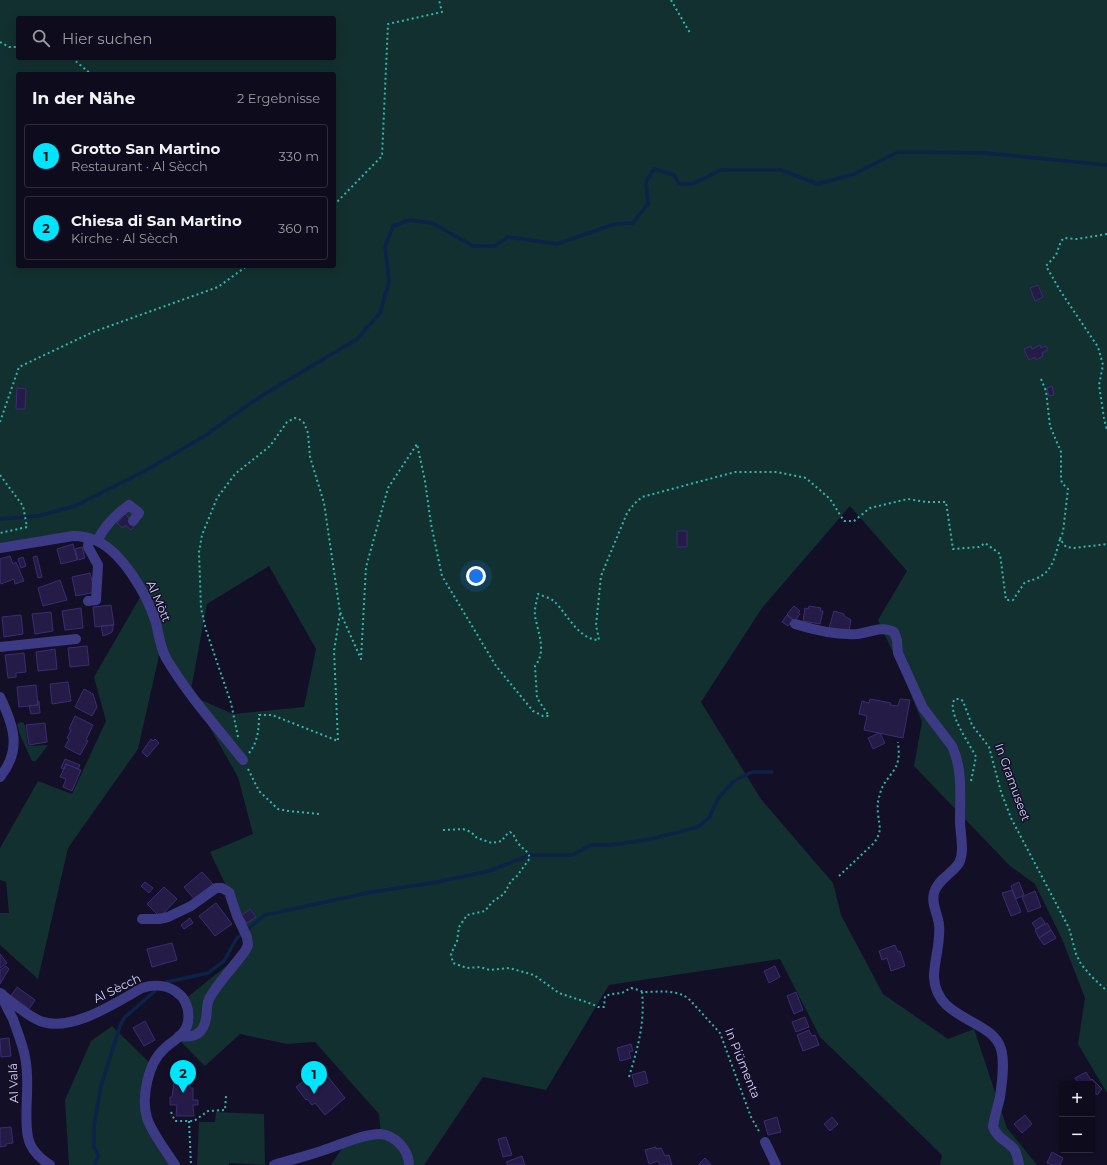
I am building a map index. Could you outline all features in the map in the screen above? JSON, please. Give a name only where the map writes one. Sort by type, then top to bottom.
[{"type":"street","points":[[88,601],[96,600],[98,564],[88,548],[115,515],[129,505],[139,513],[133,521]]},
{"type":"street","name":"Al Mòtt","points":[[0,548],[69,536],[93,540],[111,550],[136,581],[151,610],[166,659],[192,696],[243,760]]},
{"type":"street","points":[[795,624],[812,629],[857,634],[877,630],[888,630],[894,632],[897,640],[898,653],[924,708],[952,746],[955,753],[961,787],[960,822],[962,851],[959,863],[938,885],[934,894],[933,903],[939,926],[934,964],[935,985],[941,998],[952,1010],[988,1032],[996,1039],[1000,1046],[1003,1056],[1003,1065],[1000,1098],[994,1127],[999,1137],[1013,1148],[1018,1158],[1019,1165]]},
{"type":"street","points":[[0,647],[76,639]]},
{"type":"street","points":[[0,697],[9,715],[14,741],[12,759],[8,767],[0,776]]},
{"type":"street","points":[[142,919],[159,919],[168,917],[191,906],[216,888],[222,888],[229,892],[241,926],[247,937],[248,945],[245,951],[209,999],[206,1022],[203,1028],[193,1036],[179,1036]]},
{"type":"street","name":"Al Sècch","points":[[1,993],[19,1009],[32,1017],[57,1024],[68,1023],[87,1017],[142,988],[154,985],[164,986],[174,990],[180,995],[187,1008],[188,1019],[186,1028],[161,1051],[156,1058],[149,1075],[146,1102],[147,1118],[175,1165]]},
{"type":"street","name":"Al Valá","points":[[1,993],[4,1004],[12,1018],[25,1057],[28,1078],[26,1120],[28,1138],[31,1146],[37,1154],[50,1165]]},
{"type":"street","points":[[274,1165],[359,1138],[381,1134],[394,1139],[404,1149],[407,1155],[408,1165]]},
{"type":"street","points":[[765,1142],[776,1165]]},
{"type":"path","points":[[336,203],[382,156],[388,24],[442,12],[439,0]]},
{"type":"path","points":[[671,0],[690,33]]},
{"type":"path","points":[[0,42],[9,48],[16,47]]},
{"type":"path","points":[[74,60],[89,72]]},
{"type":"path","points":[[1107,234],[1077,239],[1064,238],[1061,241],[1056,255],[1046,266],[1061,292],[1098,346],[1102,365],[1098,385],[1107,431]]},
{"type":"path","points":[[0,422],[20,367],[93,332],[218,287],[244,268]]},
{"type":"path","points":[[238,738],[230,703],[206,630],[201,608],[199,552],[202,535],[217,498],[235,474],[270,446],[287,422],[295,418],[304,423],[308,433],[310,457],[324,503],[340,612],[361,659],[366,567],[388,488],[417,444],[442,576],[496,666],[533,711],[543,716],[549,716],[537,698],[535,666],[540,660],[542,650],[535,614],[538,594],[554,600],[578,630],[592,640],[599,640],[596,625],[601,576],[627,513],[635,502],[642,497],[735,472],[777,472],[806,478],[830,499],[844,521],[854,521],[870,508],[908,499],[926,502],[946,502],[953,549],[979,547],[985,543],[1000,554],[1006,600],[1014,600],[1025,582],[1034,580],[1044,575],[1053,563],[1062,532],[1068,489],[1062,483],[1061,479],[1061,452],[1050,426],[1046,391],[1041,379]]},
{"type":"path","points":[[0,475],[23,506],[28,527],[0,533]]},
{"type":"path","points":[[1060,539],[1066,547],[1074,548],[1107,544]]},
{"type":"path","points":[[319,814],[278,809],[259,791],[243,760],[252,748],[259,730],[259,715],[272,715],[338,741],[334,651],[340,612]]},
{"type":"path","name":"In Gramuseet","points":[[970,784],[976,757],[956,719],[953,704],[955,699],[960,699],[972,725],[989,747],[1011,818],[1069,928],[1076,954],[1081,964],[1107,991]]},
{"type":"path","points":[[839,876],[874,842],[878,836],[880,826],[878,804],[880,791],[884,782],[894,770],[898,760],[898,742]]},
{"type":"path","name":"In Piümenta","points":[[443,830],[462,830],[471,832],[477,838],[492,843],[502,841],[510,832],[513,834],[518,843],[527,851],[530,858],[518,876],[511,881],[504,894],[492,902],[485,911],[467,915],[459,927],[458,941],[451,954],[453,963],[467,968],[480,967],[490,970],[509,968],[534,975],[559,993],[598,1007],[604,1007],[605,996],[622,993],[631,988],[642,992],[664,991],[678,992],[684,995],[720,1033],[751,1117],[765,1142]]},
{"type":"path","points":[[629,1078],[643,1019],[644,1009],[642,992]]},
{"type":"path","points":[[171,1112],[175,1121],[194,1121],[208,1111],[225,1110],[226,1096]]},
{"type":"path","points":[[189,1121],[191,1165]]},
{"type":"green space","points":[[0,0],[1107,0],[1107,1093],[1078,1044],[1085,998],[1062,939],[1035,884],[1010,866],[914,766],[922,722],[902,672],[878,620],[907,571],[850,506],[762,608],[701,702],[761,799],[833,883],[841,915],[883,994],[948,1039],[974,1029],[1007,1128],[1037,1165],[940,1165],[942,1155],[820,1037],[780,959],[609,985],[546,1090],[483,1077],[424,1165],[331,1165],[346,1142],[381,1134],[379,1114],[315,1042],[287,1044],[240,1034],[205,1066],[177,1038],[184,1032],[184,1000],[245,951],[248,945],[231,896],[210,852],[253,834],[238,777],[192,696],[233,714],[304,707],[316,649],[269,566],[207,604],[189,700],[161,647],[138,749],[68,848],[38,979],[0,945],[0,913],[9,913],[6,882],[0,880],[0,848],[38,781],[72,794],[106,721],[94,677],[143,592],[131,573],[89,538],[0,548]]},
{"type":"green space","points":[[21,722],[24,723],[25,726],[28,746],[48,745],[36,761],[32,761],[20,735],[17,724]]},
{"type":"green space","points":[[112,1026],[153,1066],[146,1111],[175,1165],[69,1165],[65,1100],[91,1041]]},
{"type":"green space","points":[[216,1112],[264,1114],[265,1165],[229,1163],[229,1165],[197,1165],[199,1122],[215,1122]]},
{"type":"building","points":[[1038,285],[1043,297],[1035,301],[1030,288]]},
{"type":"building","points":[[1040,345],[1041,348],[1046,346],[1048,350],[1042,353],[1043,356],[1036,360],[1035,357],[1029,360],[1024,349],[1031,346],[1032,349]]},
{"type":"building","points":[[1052,386],[1054,395],[1049,396],[1047,388]]},
{"type":"building","points":[[17,388],[26,389],[25,409],[16,409]]},
{"type":"building","points":[[125,514],[135,525],[131,530],[125,525],[123,528],[117,523]]},
{"type":"building","points":[[677,531],[687,531],[687,547],[677,547]]},
{"type":"building","points":[[73,544],[77,560],[61,564],[57,549]]},
{"type":"building","points":[[82,547],[85,558],[78,560],[75,549]]},
{"type":"building","points":[[10,556],[13,564],[16,562],[24,581],[15,584],[14,579],[1,584],[0,559]]},
{"type":"building","points":[[37,556],[42,577],[38,578],[33,557]]},
{"type":"building","points":[[23,557],[26,566],[21,568],[18,559]]},
{"type":"building","points":[[90,573],[95,592],[76,596],[72,577]]},
{"type":"building","points":[[60,580],[67,600],[43,606],[38,588]]},
{"type":"building","points":[[111,605],[114,625],[95,627],[93,607]]},
{"type":"building","points":[[794,606],[800,611],[798,613],[800,614],[795,621],[787,614]]},
{"type":"building","points":[[809,606],[821,608],[820,611],[823,611],[820,624],[803,621],[805,608],[808,609]]},
{"type":"building","points":[[81,608],[83,628],[65,630],[62,611]]},
{"type":"building","points":[[834,611],[844,614],[844,616],[851,620],[849,631],[829,628]]},
{"type":"building","points":[[51,612],[53,631],[35,634],[32,614]]},
{"type":"building","points":[[21,615],[23,634],[4,637],[2,617]]},
{"type":"building","points":[[787,615],[793,620],[788,626],[782,622]]},
{"type":"building","points":[[113,625],[113,630],[111,633],[103,636],[101,626]]},
{"type":"building","points":[[87,646],[89,665],[70,667],[68,648]]},
{"type":"building","points":[[55,649],[57,669],[38,671],[36,652]]},
{"type":"building","points":[[24,653],[26,672],[16,673],[16,677],[8,678],[5,655]]},
{"type":"building","points":[[68,682],[71,701],[52,704],[50,684]]},
{"type":"building","points":[[36,685],[38,705],[19,707],[17,687]]},
{"type":"building","points":[[84,689],[93,694],[97,707],[92,716],[75,707]]},
{"type":"building","points":[[870,699],[891,703],[890,705],[898,706],[900,699],[910,700],[903,738],[864,730],[867,716],[859,714],[862,701],[869,703]]},
{"type":"building","points":[[39,701],[40,713],[31,714],[29,706],[38,705],[37,702]]},
{"type":"building","points":[[75,716],[93,725],[86,740],[88,741],[80,755],[65,747],[71,730],[69,729]]},
{"type":"building","points":[[45,723],[47,742],[29,745],[26,725]]},
{"type":"building","points":[[879,733],[885,743],[873,749],[868,738]]},
{"type":"building","points":[[151,739],[153,741],[155,739],[159,743],[147,757],[142,752]]},
{"type":"building","points":[[65,759],[80,765],[78,769],[66,764],[64,769],[61,768]]},
{"type":"building","points":[[66,764],[81,770],[72,791],[63,787],[66,779],[60,777]]},
{"type":"building","points":[[202,872],[213,884],[195,900],[184,887]]},
{"type":"building","points":[[145,882],[153,888],[149,893],[141,886]]},
{"type":"building","points":[[1019,882],[1024,895],[1016,899],[1011,886]]},
{"type":"building","points":[[164,887],[177,899],[160,917],[147,904]]},
{"type":"building","points":[[1012,890],[1021,912],[1011,916],[1002,893]]},
{"type":"building","points":[[1035,891],[1041,907],[1028,912],[1022,897]]},
{"type":"building","points":[[216,903],[232,924],[215,936],[199,916]]},
{"type":"building","points":[[250,909],[256,917],[247,923],[241,916]]},
{"type":"building","points":[[1041,917],[1045,923],[1036,929],[1032,923]]},
{"type":"building","points":[[190,918],[193,923],[184,929],[181,925]]},
{"type":"building","points":[[1047,923],[1051,930],[1039,938],[1035,930]]},
{"type":"building","points":[[1051,930],[1056,938],[1044,945],[1039,938]]},
{"type":"building","points":[[172,943],[177,960],[152,967],[147,949]]},
{"type":"building","points":[[895,945],[898,952],[900,951],[905,966],[891,971],[887,958],[882,960],[879,951]]},
{"type":"building","points":[[0,954],[7,963],[0,968]]},
{"type":"building","points":[[6,966],[9,969],[0,984],[0,970]]},
{"type":"building","points":[[775,966],[780,977],[769,983],[764,971]]},
{"type":"building","points":[[17,987],[35,1000],[29,1009],[11,996]]},
{"type":"building","points":[[796,992],[803,1010],[794,1014],[787,996]]},
{"type":"building","points":[[805,1017],[809,1027],[796,1032],[792,1022]]},
{"type":"building","points":[[145,1021],[155,1040],[144,1046],[133,1028]]},
{"type":"building","points":[[809,1030],[812,1036],[815,1035],[819,1045],[803,1051],[797,1035]]},
{"type":"building","points":[[9,1038],[11,1056],[1,1057],[0,1039]]},
{"type":"building","points":[[631,1044],[633,1051],[629,1052],[631,1058],[620,1061],[617,1048]]},
{"type":"building","points":[[320,1067],[345,1098],[325,1115],[315,1103],[312,1105],[307,1099],[306,1100],[296,1087]]},
{"type":"building","points":[[645,1071],[648,1083],[635,1087],[632,1075]]},
{"type":"building","points":[[1086,1072],[1091,1080],[1092,1079],[1094,1081],[1077,1081],[1075,1078]]},
{"type":"building","points":[[180,1078],[190,1078],[190,1088],[193,1088],[193,1100],[198,1100],[198,1105],[193,1105],[194,1116],[176,1116],[177,1105],[170,1105],[170,1097],[172,1097],[174,1082],[180,1081]]},
{"type":"building","points":[[1095,1082],[1102,1089],[1097,1095],[1095,1092]]},
{"type":"building","points":[[1025,1115],[1032,1124],[1022,1133],[1014,1124]]},
{"type":"building","points":[[777,1117],[781,1132],[768,1135],[764,1121]]},
{"type":"building","points":[[832,1117],[838,1124],[830,1131],[824,1124]]},
{"type":"building","points":[[11,1127],[13,1143],[0,1147],[0,1128]]},
{"type":"building","points":[[506,1137],[512,1155],[503,1157],[498,1139]]},
{"type":"building","points":[[656,1147],[656,1149],[661,1148],[665,1156],[669,1155],[672,1165],[660,1165],[658,1161],[649,1164],[645,1150]]},
{"type":"building","points":[[1052,1152],[1063,1158],[1060,1165],[1052,1165],[1047,1163]]},
{"type":"building","points":[[522,1156],[525,1165],[508,1165],[506,1162]]},
{"type":"building","points":[[705,1158],[711,1165],[699,1164]]},
{"type":"waterway","points":[[0,519],[38,516],[75,506],[141,473],[203,437],[258,398],[357,339],[380,313],[389,281],[385,247],[393,226],[410,220],[432,223],[473,246],[495,246],[508,237],[557,244],[615,224],[633,223],[648,204],[646,182],[654,169],[674,175],[679,184],[692,184],[721,170],[781,170],[818,184],[854,174],[898,152],[985,153],[1107,165]]},
{"type":"waterway","points":[[167,982],[208,973],[224,961],[237,938],[265,915],[372,892],[437,882],[489,871],[530,855],[572,855],[591,845],[612,845],[651,839],[698,827],[709,818],[719,797],[734,781],[752,772],[772,772]]},
{"type":"waterway","points":[[95,1165],[98,1155],[94,1147],[94,1126],[101,1086],[120,1026],[124,1018],[155,991]]},
{"type":"place","name":"Chiesa di San Martino","points":[[183,1093]]},
{"type":"place","name":"Grotto San Martino","points":[[314,1094]]}]
